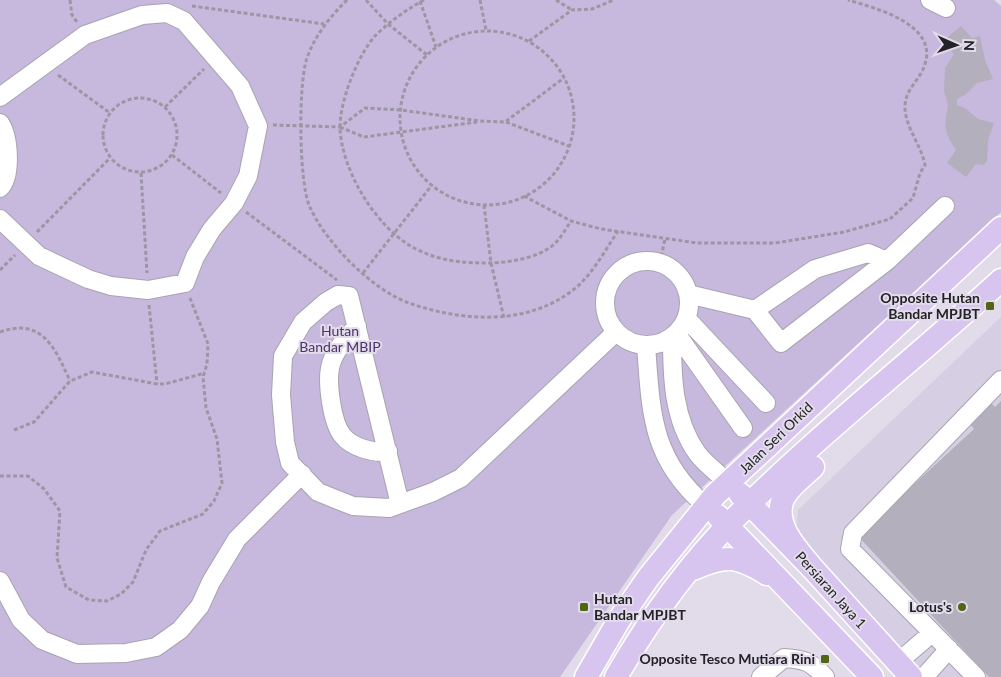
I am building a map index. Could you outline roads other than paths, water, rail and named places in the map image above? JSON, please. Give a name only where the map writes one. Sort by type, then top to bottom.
[{"type":"main road","name":"Jalan Seri Orkid","points":[[586,677],[623,613],[648,578],[706,506],[728,483],[1001,228]]},
{"type":"main road","points":[[616,677],[637,641],[690,571],[728,526],[750,504],[1001,280]]},
{"type":"main road","points":[[814,570],[786,534],[781,514],[782,502],[792,487],[873,410],[931,341]]},
{"type":"main road","name":"Persiaran Jaya 1","points":[[728,483],[814,570],[904,670]]},
{"type":"main road","name":"Persiaran Jaya 1","points":[[706,506],[788,586],[872,677]]},
{"type":"main road","points":[[690,571],[716,558],[731,558],[749,564],[788,586]]},
{"type":"street","points":[[930,0],[946,8]]},
{"type":"street","points":[[0,97],[85,35],[142,15],[167,13],[184,21],[240,86],[258,126],[248,176],[234,203],[212,229],[195,257],[185,284],[148,290],[112,286],[88,279],[39,256],[0,219]]},
{"type":"street","points":[[0,123],[6,131],[8,161],[4,184],[0,188]]},
{"type":"street","points":[[688,294],[755,310],[781,343],[887,261],[945,206]]},
{"type":"street","points":[[755,310],[816,269],[868,253],[887,261]]},
{"type":"street","points":[[646,261],[660,263],[673,270],[682,280],[688,294],[687,319],[674,335],[665,342],[646,345],[626,340],[616,332],[608,320],[605,308],[606,294],[611,281],[620,271],[632,264],[646,261]]},
{"type":"street","points":[[400,504],[349,296],[338,295],[326,302],[303,322],[283,356],[282,394],[285,442],[290,463],[318,492],[353,506],[389,508],[400,504],[460,478],[616,332]]},
{"type":"street","points":[[687,319],[766,403]]},
{"type":"street","points":[[357,326],[339,346],[330,367],[329,390],[334,414],[342,436],[358,447],[388,452]]},
{"type":"street","points":[[674,335],[672,376],[680,421],[698,454],[728,483]]},
{"type":"street","points":[[674,335],[743,428]]},
{"type":"street","points":[[646,345],[650,399],[657,436],[664,453],[684,487],[706,506]]},
{"type":"street","points":[[976,677],[850,549],[853,533],[1001,380]]},
{"type":"street","points":[[0,580],[21,620],[42,640],[77,654],[126,653],[156,647],[180,630],[200,606],[211,582],[237,539],[302,474]]},
{"type":"street","points":[[904,670],[932,633]]},
{"type":"street","points":[[924,677],[949,649]]},
{"type":"street","points":[[761,677],[784,658],[802,658],[817,668],[825,677]]},
{"type":"place","name":"Opposite Hutan Bandar MPJBT","points":[[990,306]]},
{"type":"place","name":"Hutan Bandar MPJBT","points":[[584,607]]},
{"type":"place","name":"Lotus's","points":[[962,607]]},
{"type":"place","name":"Opposite Tesco Mutiara Rini","points":[[825,659]]},
{"type":"park label","name":"Hutan Bandar MBIP","points":[[340,340]]}]
